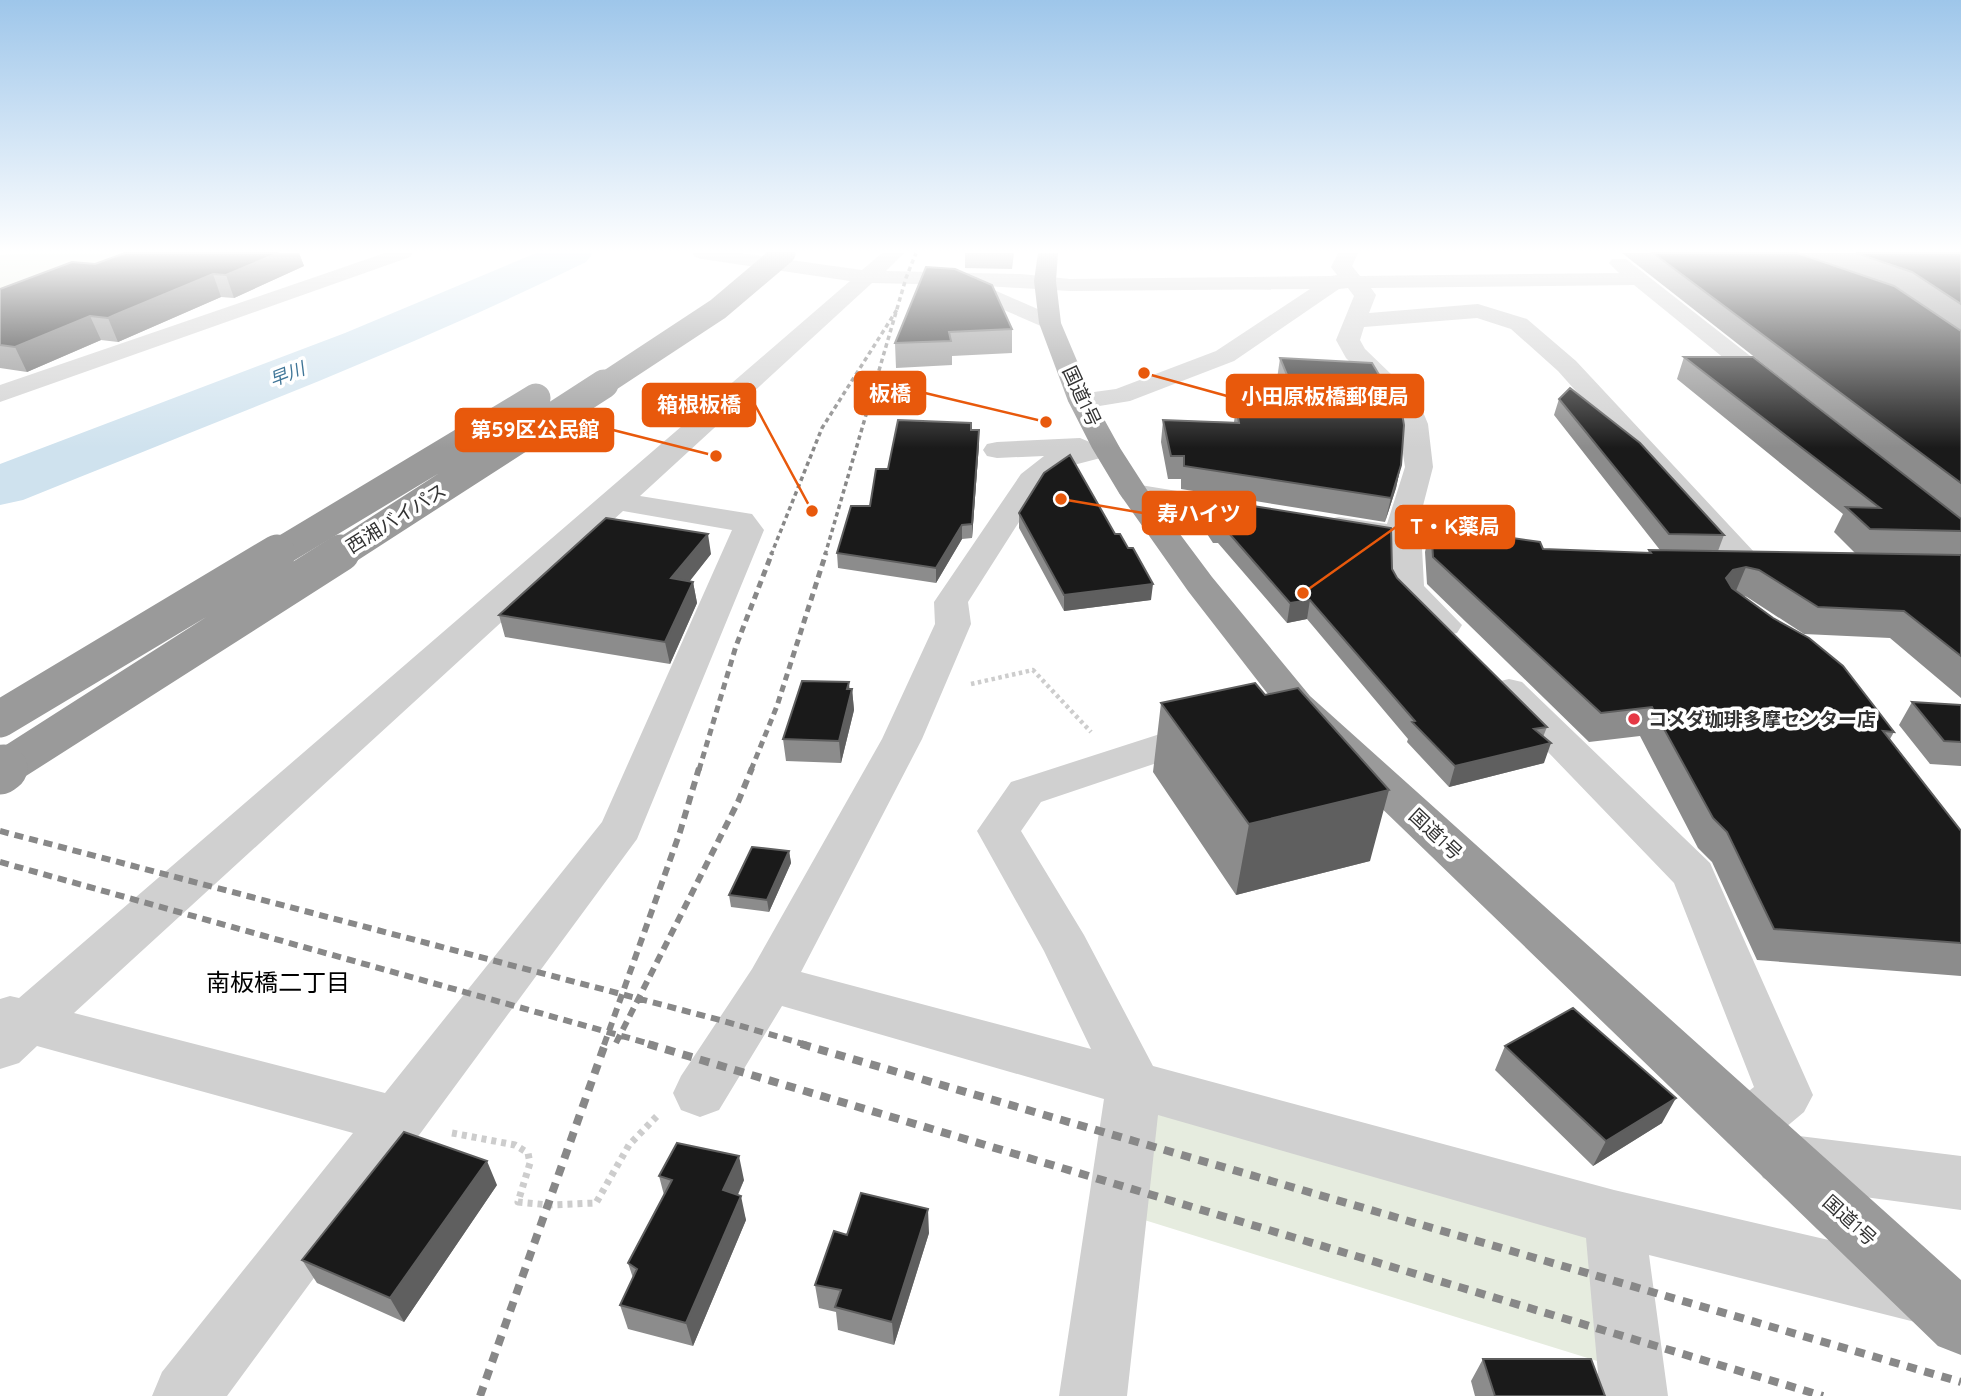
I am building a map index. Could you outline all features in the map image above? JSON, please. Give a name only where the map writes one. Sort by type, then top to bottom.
[{"type":"highway","name":"西湘バイパス","points":[[0,719],[525,405],[664,318]]},
{"type":"highway","name":"西湘バイパス","points":[[0,771],[560,414],[704,318]]},
{"type":"highway","name":"国道1号","points":[[1050,318],[1082,401],[1106,448],[1200,584],[1296,704],[1947,1309]]},
{"type":"street","points":[[0,394],[217,318]]},
{"type":"street","points":[[9,1028],[617,501],[821,318]]},
{"type":"street","points":[[1039,318],[1050,323]]},
{"type":"street","points":[[1082,401],[1121,396],[1202,366],[1225,356],[1286,318]]},
{"type":"street","points":[[1356,318],[1348,340],[1355,353],[1409,406],[1414,424],[1419,467],[1402,537],[1407,588],[1693,874],[1785,1096],[1766,1142],[1961,1183]]},
{"type":"street","points":[[1354,321],[1389,318]]},
{"type":"street","points":[[1501,318],[1519,324],[1567,366],[1766,568],[1710,566]]},
{"type":"street","points":[[1688,318],[1800,408]]},
{"type":"street","points":[[997,450],[1067,445],[1106,448]]},
{"type":"street","points":[[700,1093],[770,983],[902,739],[953,624],[951,602],[1031,480],[1056,461],[1106,448]]},
{"type":"street","points":[[1135,493],[1270,515]]},
{"type":"street","points":[[186,1396],[621,828],[748,530],[741,521],[617,501]]},
{"type":"street","points":[[1309,521],[1508,552]]},
{"type":"street","points":[[1093,1396],[1135,1083],[1067,948],[999,831],[1026,792],[1296,704]]},
{"type":"street","points":[[770,983],[1947,1309]]},
{"type":"street","points":[[9,1028],[397,1121]]},
{"type":"street","points":[[1614,1218],[1634,1396]]},
{"type":"path","points":[[922,696],[1033,670],[1118,760]]},
{"type":"path","points":[[397,1121],[515,1145],[528,1153],[530,1163],[518,1202],[549,1205],[596,1202],[619,1158],[639,1131],[663,1111],[700,1093]]},
{"type":"shaded area","points":[[1150,1105],[1592,1232],[1607,1364],[1138,1218]]},
{"type":"building","points":[[0,318],[85,318],[15,347],[0,345]]},
{"type":"building","points":[[905,318],[1007,318],[1012,329],[949,332],[951,341],[895,343]]},
{"type":"building","points":[[1740,318],[1942,318],[1961,331],[1961,483]]},
{"type":"building","points":[[1684,357],[1753,357],[1961,519],[1961,531],[1870,529],[1846,507],[1880,508]]},
{"type":"building","points":[[1280,358],[1372,363],[1402,413],[1404,425],[1401,465],[1391,498],[1184,466],[1184,456],[1171,456],[1163,420],[1239,423],[1236,407],[1301,409]]},
{"type":"building","points":[[1570,388],[1640,443],[1724,535],[1669,534],[1559,399]]},
{"type":"building","points":[[898,420],[971,423],[971,430],[979,430],[972,524],[962,525],[936,568],[837,553],[851,506],[870,506],[876,469],[888,469]]},
{"type":"building","points":[[1070,455],[1115,534],[1120,534],[1128,548],[1133,548],[1153,584],[1064,595],[1019,513],[1044,473]]},
{"type":"building","points":[[1196,497],[1391,528],[1392,569],[1397,578],[1547,727],[1534,729],[1551,743],[1455,766],[1412,722],[1415,721],[1310,600],[1290,603],[1221,524],[1216,525]]},
{"type":"building","points":[[606,518],[708,534],[671,578],[693,582],[665,642],[499,615]]},
{"type":"building","points":[[1431,526],[1540,542],[1543,549],[1651,553],[1649,550],[1961,555],[1961,656],[1904,611],[1818,607],[1759,570],[1746,567],[1733,570],[1726,578],[1732,588],[1773,618],[1809,638],[1843,666],[1894,732],[1883,731],[1961,831],[1961,943],[1774,929],[1727,832],[1713,818],[1652,707],[1601,713],[1433,557]]},
{"type":"building","points":[[802,681],[849,682],[847,689],[852,689],[839,741],[783,739]]},
{"type":"building","points":[[1255,683],[1265,695],[1298,688],[1389,790],[1249,824],[1161,703]]},
{"type":"building","points":[[1912,702],[1961,705],[1961,742],[1944,741]]},
{"type":"building","points":[[752,847],[789,851],[767,900],[729,895]]},
{"type":"building","points":[[1573,1008],[1676,1098],[1606,1141],[1505,1046]]},
{"type":"building","points":[[404,1132],[487,1161],[390,1298],[302,1260]]},
{"type":"building","points":[[677,1143],[739,1156],[723,1190],[741,1196],[686,1323],[620,1305],[637,1269],[628,1263],[672,1180],[659,1176]]},
{"type":"building","points":[[861,1193],[928,1209],[892,1322],[835,1307],[841,1290],[815,1285],[834,1231],[847,1235]]},
{"type":"building","points":[[1483,1359],[1591,1359],[1605,1396],[1495,1396]]},
{"type":"waterway","name":"早川","points":[[0,486],[425,318]]},
{"type":"railway","points":[[771,555],[822,428],[892,318]]},
{"type":"railway","points":[[825,555],[894,318]]},
{"type":"railway","points":[[699,770],[736,646],[772,553]]},
{"type":"railway","points":[[751,770],[777,706],[826,553]]},
{"type":"railway","points":[[622,994],[680,832],[699,768]]},
{"type":"railway","points":[[638,999],[738,802],[752,768]]},
{"type":"railway","points":[[0,831],[622,994]]},
{"type":"railway","points":[[0,862],[609,1032]]},
{"type":"railway","points":[[609,1032],[622,994]]},
{"type":"railway","points":[[622,994],[638,999]]},
{"type":"railway","points":[[620,1035],[638,999]]},
{"type":"railway","points":[[638,999],[807,1045]]},
{"type":"railway","points":[[604,1045],[609,1032]]},
{"type":"railway","points":[[609,1032],[620,1035]]},
{"type":"railway","points":[[616,1043],[620,1035]]},
{"type":"railway","points":[[620,1035],[654,1045]]},
{"type":"railway","points":[[480,1396],[605,1044]]},
{"type":"railway","points":[[648,1044],[1823,1396]]},
{"type":"railway","points":[[801,1044],[1961,1382]]},
{"type":"place","name":"小田原板橋郵便局","points":[[1144,373]]},
{"type":"place","name":"板橋","points":[[1046,422]]},
{"type":"place","name":"第59区公民館","points":[[716,456]]},
{"type":"place","name":"寿ハイツ","points":[[1061,499]]},
{"type":"place","name":"箱根板橋","points":[[812,511]]},
{"type":"place","name":"T・K薬局","points":[[1303,593]]},
{"type":"place","name":"コメダ珈琲多摩センター店","points":[[1634,719]]},
{"type":"district","name":"南板橋二丁目","points":[[278,982]]}]
